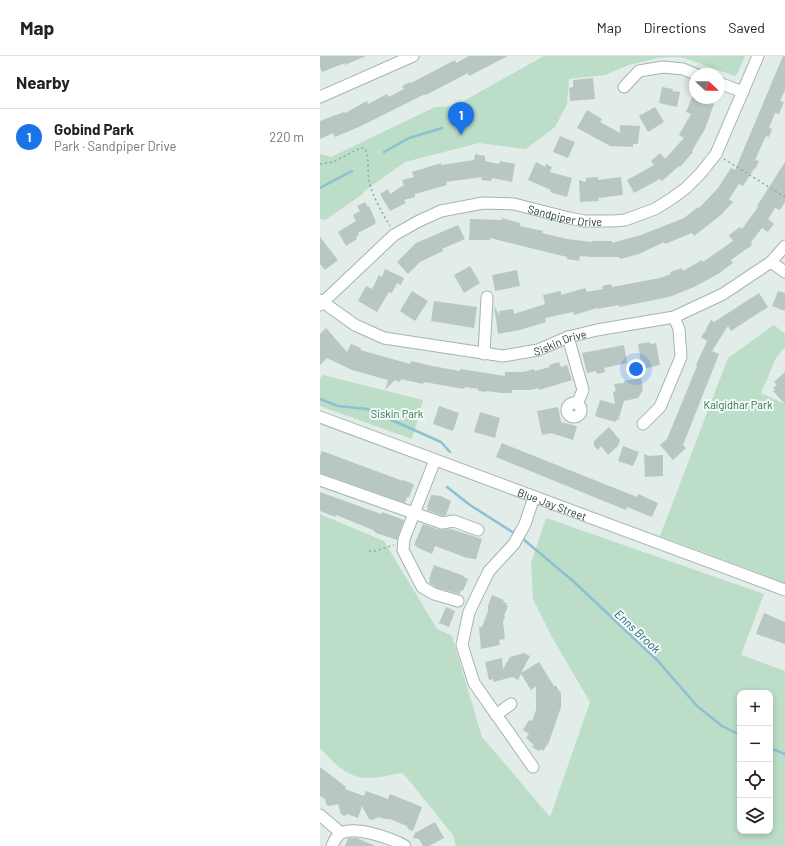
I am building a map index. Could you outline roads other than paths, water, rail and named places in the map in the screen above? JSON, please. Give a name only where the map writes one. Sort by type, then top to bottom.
[{"type":"street","points":[[320,97],[413,56]]},
{"type":"street","name":"Sandpiper Drive","points":[[321,303],[394,235],[441,211],[483,203],[514,204],[584,221],[625,220],[655,209],[686,188],[700,174],[716,154],[758,56]]},
{"type":"street","points":[[624,88],[639,71],[663,67],[683,69],[689,72]]},
{"type":"street","points":[[725,85],[743,92]]},
{"type":"street","name":"Siskin Drive","points":[[321,303],[355,325],[384,338],[503,356],[538,350],[568,338],[597,330],[674,317],[723,294],[771,262],[785,246]]},
{"type":"street","points":[[771,262],[785,272]]},
{"type":"street","points":[[484,354],[487,297]]},
{"type":"street","points":[[643,424],[660,407],[681,357],[679,329],[674,317]]},
{"type":"street","points":[[568,338],[583,390],[577,404]]},
{"type":"street","name":"Blue Jay Street","points":[[320,417],[785,590]]},
{"type":"street","points":[[435,460],[403,542],[403,550],[422,587],[434,594],[458,601]]},
{"type":"street","points":[[320,480],[442,524],[454,521],[478,530]]},
{"type":"street","points":[[533,767],[474,683],[462,645],[469,612],[489,571],[514,544],[525,524],[534,497]]},
{"type":"street","points":[[496,715],[511,704]]},
{"type":"street","points":[[320,815],[341,834]]},
{"type":"street","points":[[332,846],[335,839],[341,834],[353,831],[372,834],[405,846]]},
{"type":"waterway","points":[[384,152],[409,138],[442,128]]},
{"type":"waterway","points":[[320,188],[352,171]]},
{"type":"waterway","name":"Enns Brook","points":[[320,399],[338,406],[367,409],[441,442],[450,452]]},
{"type":"waterway","name":"Enns Brook","points":[[447,487],[470,505],[514,533]]},
{"type":"waterway","name":"Enns Brook","points":[[523,539],[573,581],[658,661],[697,706],[722,726],[737,734]]},
{"type":"waterway","name":"Enns Brook","points":[[773,749],[785,754]]},
{"type":"place","name":"Gobind Park","points":[[461,135]]},
{"type":"park label","name":"Kalgidhar Park","points":[[738,404]]},
{"type":"park label","name":"Siskin Park","points":[[397,413]]}]
